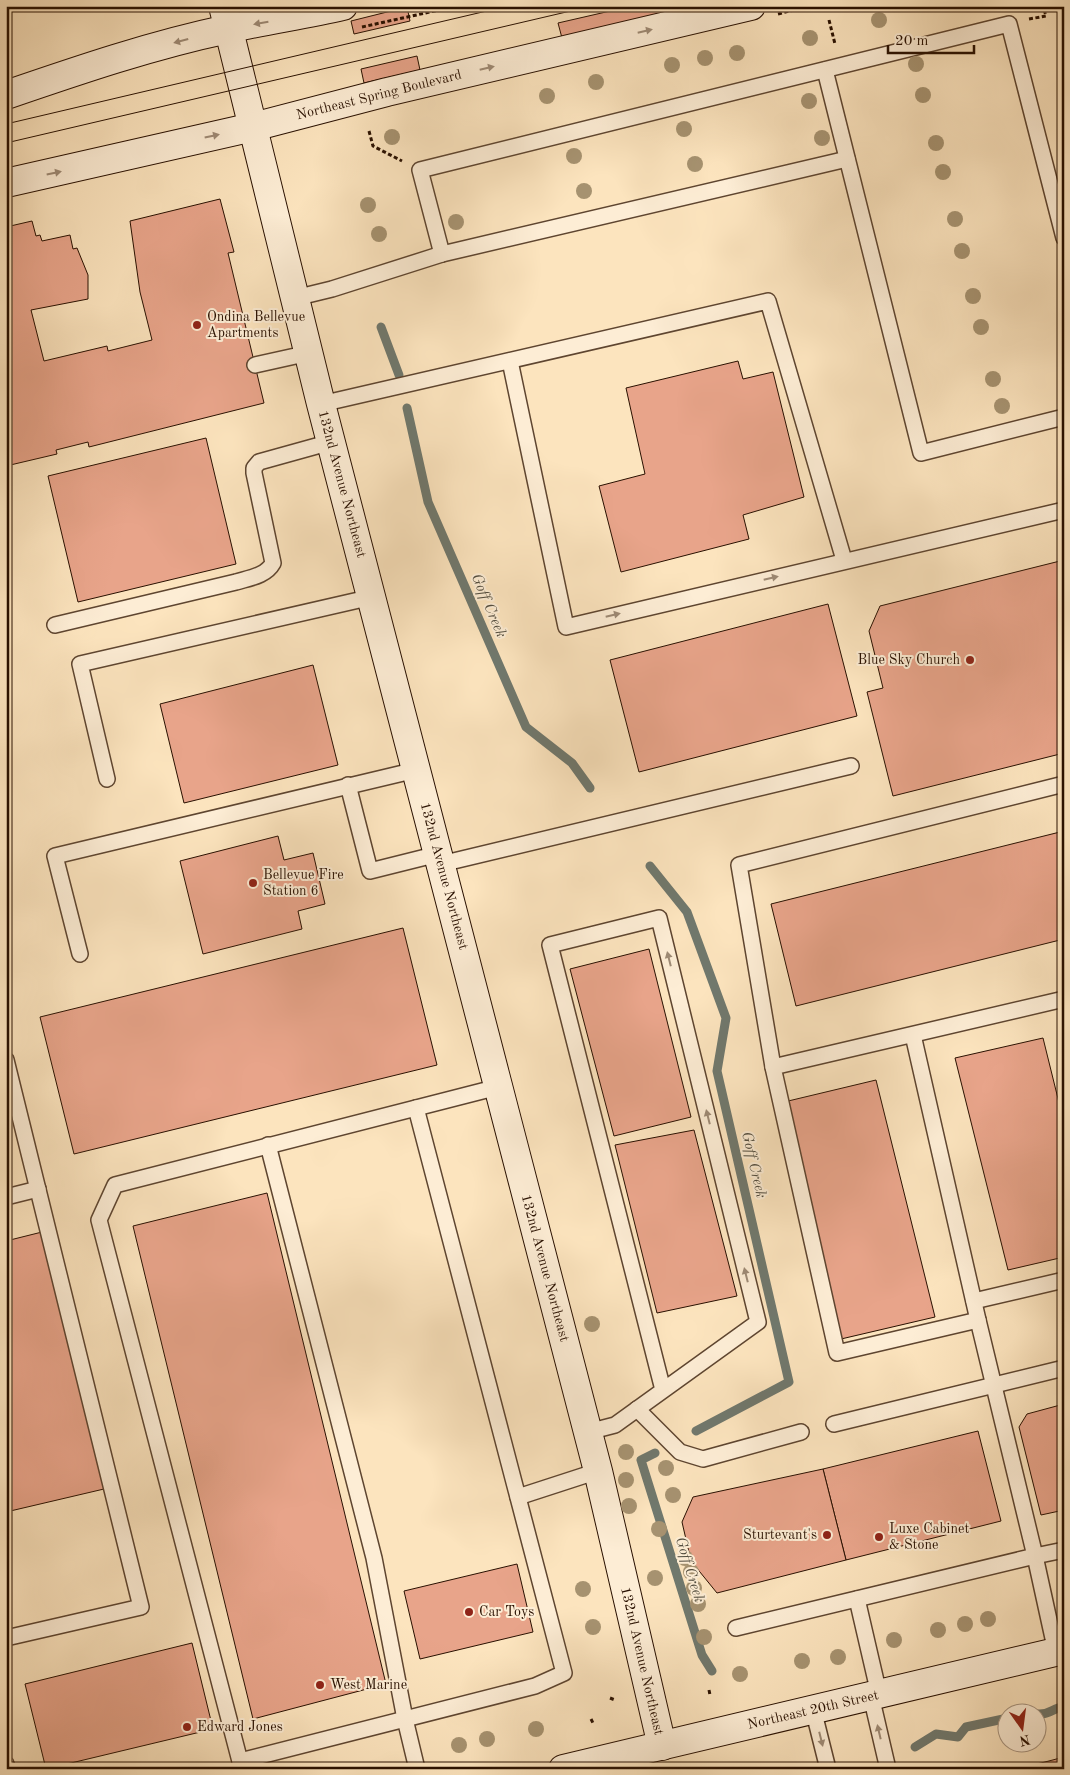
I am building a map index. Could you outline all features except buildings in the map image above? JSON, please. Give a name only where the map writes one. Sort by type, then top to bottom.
[{"type":"street","name":"Northeast Spring Boulevard","points":[[6,183],[253,127],[387,92],[752,6]]},
{"type":"street","points":[[6,95],[123,56],[225,17],[304,16],[348,18]]},
{"type":"street","name":"132nd Avenue Northeast","points":[[225,17],[321,404],[598,1471],[662,1746]]},
{"type":"street","name":"Northeast 20th Street","points":[[563,1769],[1060,1651]]},
{"type":"lane","points":[[442,254],[420,170],[1009,24],[1064,238]]},
{"type":"lane","points":[[825,70],[921,453],[1064,417]]},
{"type":"lane","points":[[295,298],[332,289],[442,254],[847,159]]},
{"type":"lane","points":[[321,404],[768,301],[844,560]]},
{"type":"lane","points":[[255,365],[309,353]]},
{"type":"lane","points":[[510,361],[566,626],[1064,510]]},
{"type":"lane","points":[[55,625],[236,582],[262,574],[273,563],[254,468],[258,462],[331,442]]},
{"type":"lane","points":[[107,779],[80,664],[372,597]]},
{"type":"lane","points":[[348,785],[370,871],[439,859],[851,766]]},
{"type":"lane","points":[[80,954],[55,856],[416,770]]},
{"type":"lane","points":[[978,1320],[837,1354],[773,1067],[739,864],[1064,784]]},
{"type":"lane","points":[[588,1432],[615,1425],[758,1322],[659,918],[550,945],[663,1390]]},
{"type":"lane","points":[[773,1067],[1064,998]]},
{"type":"lane","points":[[913,1035],[978,1320],[1060,1651]]},
{"type":"lane","points":[[6,1060],[141,1607],[6,1638]]},
{"type":"lane","points":[[416,1108],[564,1673],[535,1686],[405,1719],[241,1765],[99,1220],[115,1185],[498,1087]]},
{"type":"lane","points":[[268,1146],[374,1558],[405,1719],[417,1769]]},
{"type":"lane","points":[[6,1197],[38,1189]]},
{"type":"lane","points":[[974,1301],[1064,1280]]},
{"type":"lane","points":[[834,1424],[1064,1368]]},
{"type":"lane","points":[[637,1409],[680,1452],[703,1459],[801,1432]]},
{"type":"lane","points":[[518,1498],[598,1471]]},
{"type":"lane","points":[[736,1628],[1064,1550]]},
{"type":"lane","points":[[857,1599],[888,1769]]},
{"type":"lane","points":[[813,1710],[828,1769]]},
{"type":"lane","points":[[6,1764],[8,1769]]},
{"type":"path","points":[[348,18],[457,6]]},
{"type":"path","points":[[829,20],[835,44]]},
{"type":"path","points":[[369,131],[373,146],[420,170]]},
{"type":"path","points":[[709,1690],[710,1695]]},
{"type":"path","points":[[610,1698],[615,1700]]},
{"type":"waterway","name":"Goff Creek","points":[[381,327],[399,375]]},
{"type":"waterway","name":"Goff Creek","points":[[407,408],[428,502],[526,727],[572,763],[590,788]]},
{"type":"waterway","name":"Goff Creek","points":[[650,866],[687,912],[726,1018],[717,1071],[789,1382],[696,1431]]},
{"type":"waterway","name":"Goff Creek","points":[[655,1453],[641,1460],[702,1655],[712,1671]]},
{"type":"waterway","name":"Goff Creek","points":[[1048,1712],[1064,1707]]},
{"type":"waterway","name":"Goff Creek","points":[[915,1747],[936,1734],[958,1737],[966,1727],[998,1720]]},
{"type":"tram line","points":[[6,124],[508,6]]},
{"type":"tram line","points":[[6,143],[592,6]]},
{"type":"place","name":"Ondina Bellevue Apartments","points":[[197,325]]},
{"type":"place","name":"Blue Sky Church","points":[[970,660]]},
{"type":"place","name":"Bellevue Fire Station 6","points":[[253,883]]},
{"type":"place","name":"Sturtevant's","points":[[827,1535]]},
{"type":"place","name":"Luxe Cabinet & Stone","points":[[879,1537]]},
{"type":"place","name":"Car Toys","points":[[469,1612]]},
{"type":"place","name":"West Marine","points":[[320,1685]]},
{"type":"place","name":"Edward Jones","points":[[187,1727]]}]
